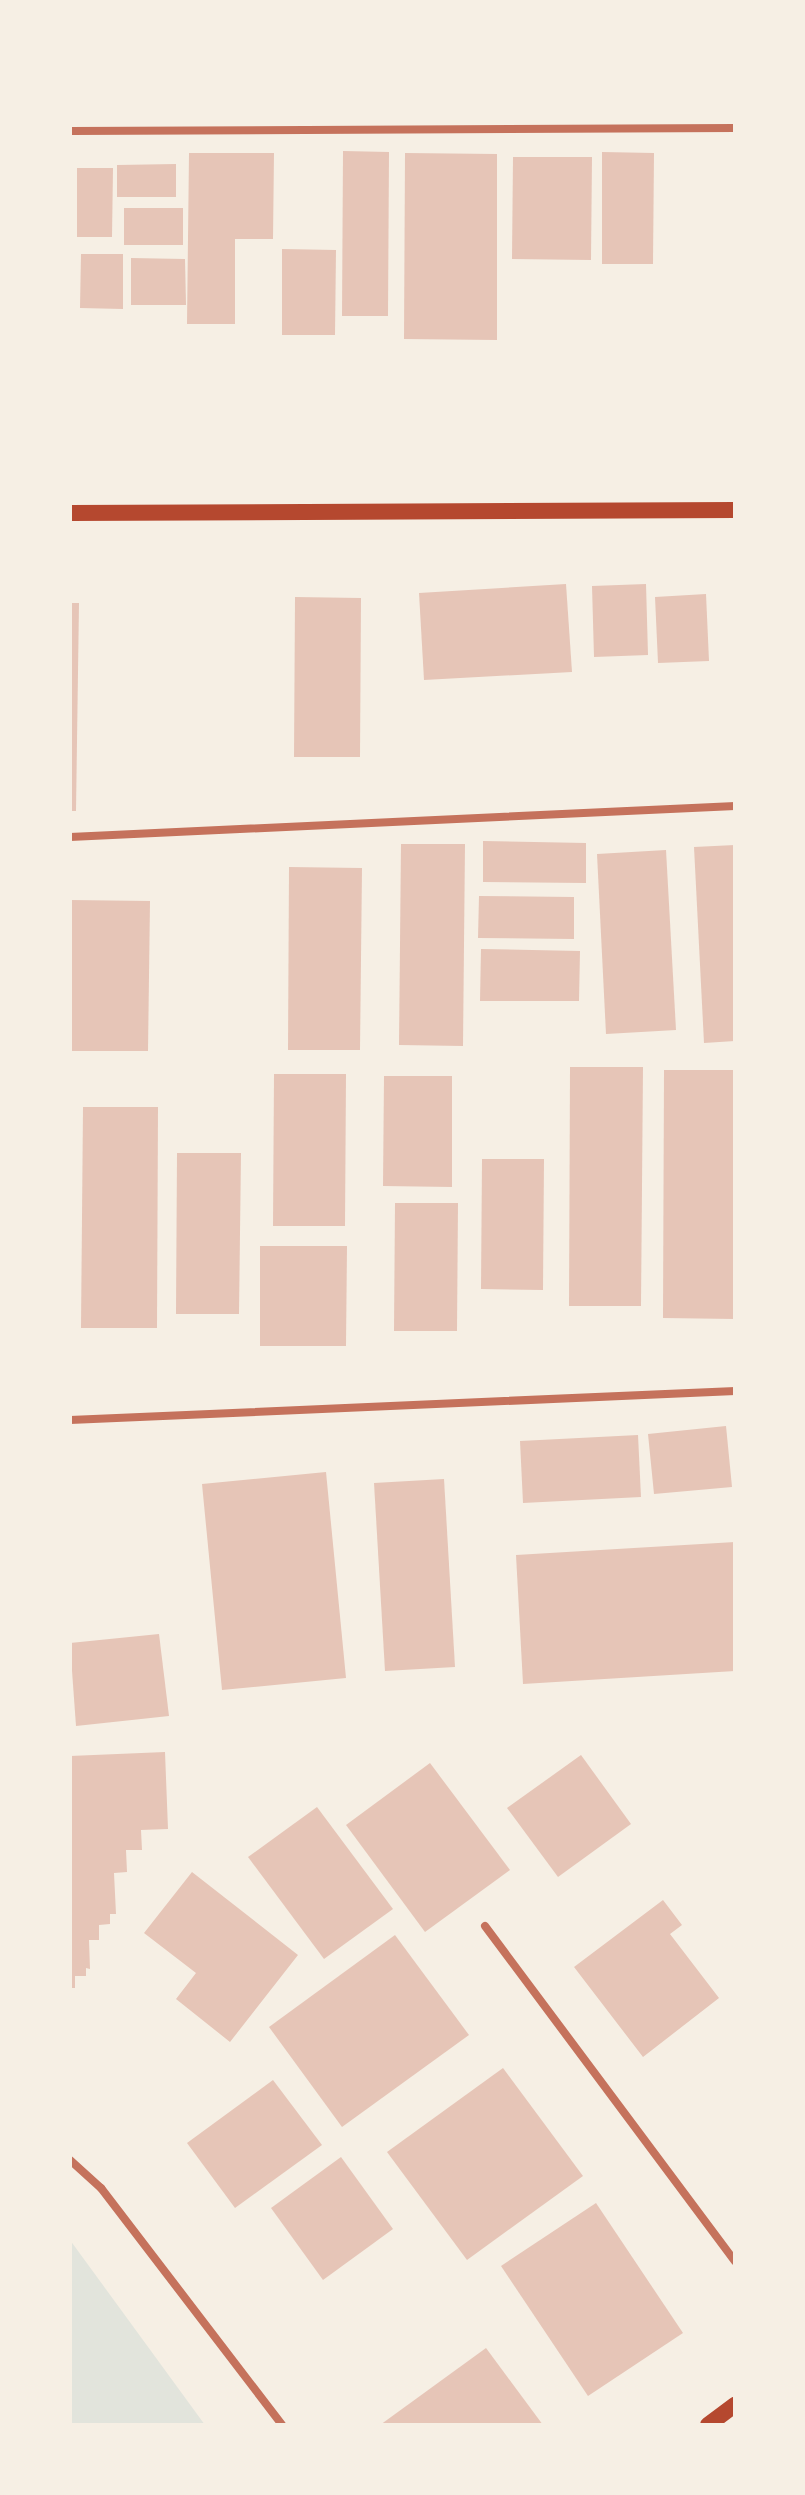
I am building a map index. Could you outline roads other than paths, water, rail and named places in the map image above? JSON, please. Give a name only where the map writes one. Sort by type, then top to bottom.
[{"type":"main road","points":[[70,513],[735,510]]},
{"type":"main road","points":[[708,2425],[735,2405]]},
{"type":"street","points":[[70,131],[735,128]]},
{"type":"street","points":[[70,837],[735,806]]},
{"type":"street","points":[[70,1420],[735,1391]]},
{"type":"street","points":[[485,1926],[735,2261]]},
{"type":"street","points":[[70,2160],[101,2188],[282,2425]]}]
